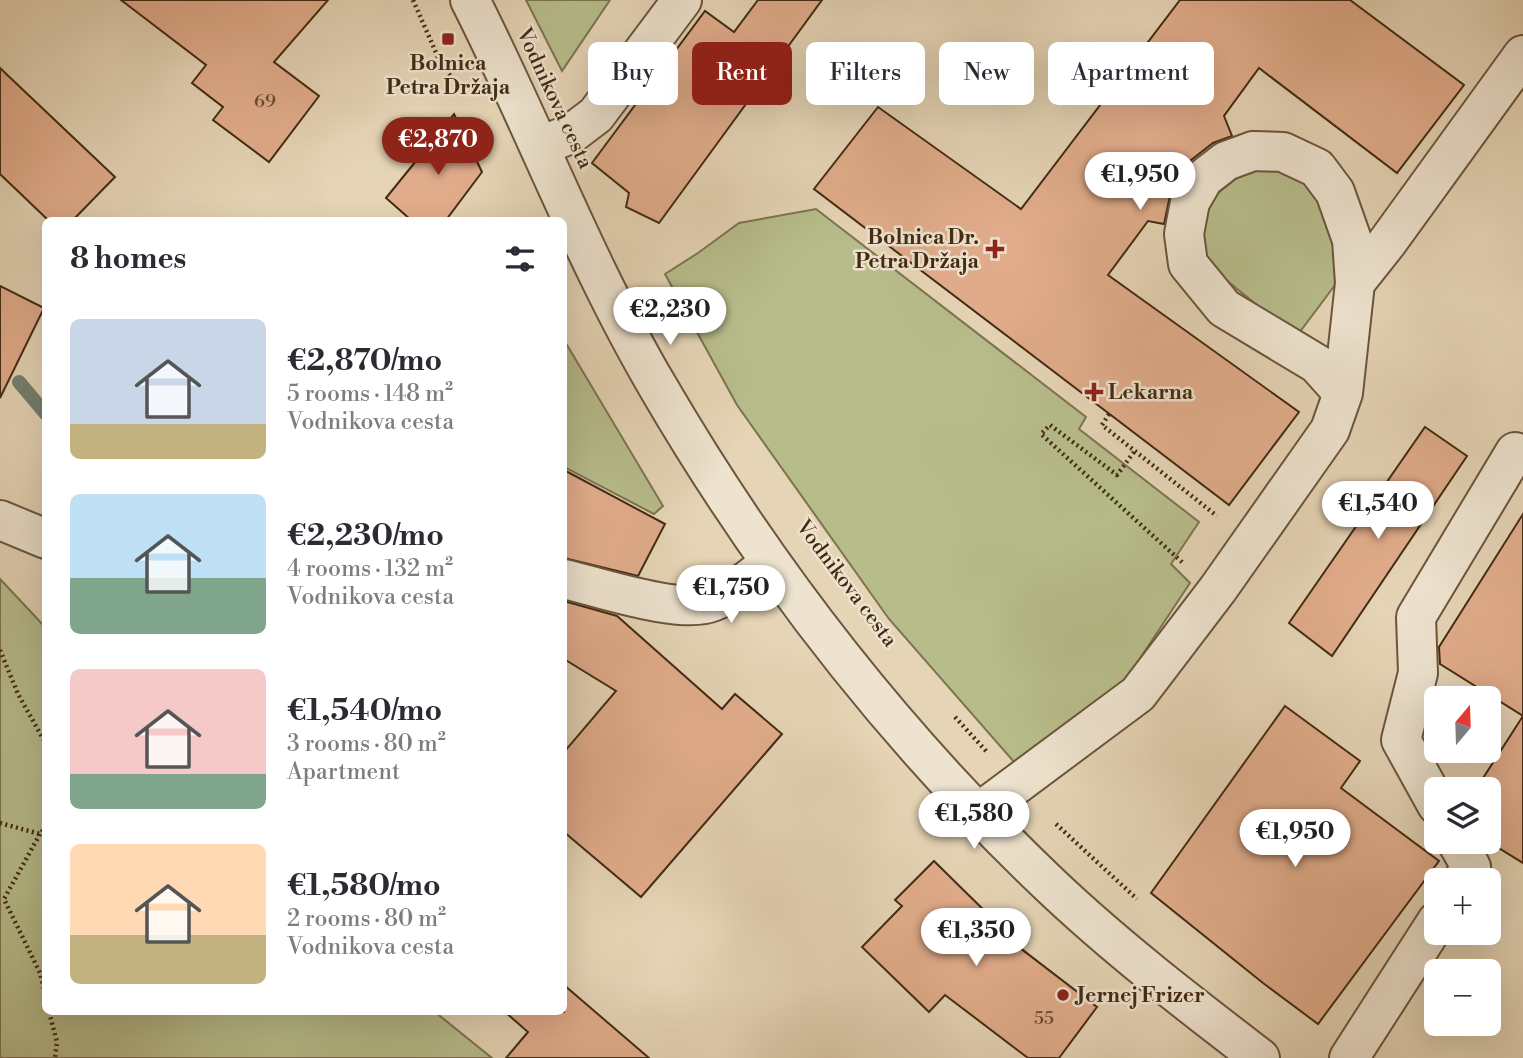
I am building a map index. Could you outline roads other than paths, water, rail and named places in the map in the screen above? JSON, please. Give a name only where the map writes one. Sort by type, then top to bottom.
[{"type":"street","name":"Vodnikova cesta","points":[[470,0],[600,280],[657,385],[719,487],[771,563],[880,705],[926,759],[978,813],[1048,883],[1140,965],[1260,1058]]},
{"type":"street","points":[[540,146],[571,134],[596,115],[682,0]]},
{"type":"street","points":[[1355,283],[1387,244],[1523,55]]},
{"type":"street","points":[[978,813],[1138,694],[1217,589],[1330,430],[1343,393],[1355,283],[1352,240],[1335,192],[1317,169],[1283,152],[1253,150],[1226,161],[1204,178],[1190,202],[1184,234],[1188,264],[1224,308],[1317,365],[1343,393]]},
{"type":"street","points":[[1424,782],[1401,740],[1418,673],[1416,617],[1515,452]]},
{"type":"street","points":[[0,520],[42,536]]},
{"type":"street","points":[[567,580],[666,605],[694,606],[712,603],[771,563]]},
{"type":"street","points":[[1349,1058],[1424,941]]},
{"type":"waterway","points":[[19,382],[42,409]]},
{"type":"place","name":"Bolnica Petra Držaja","points":[[448,39]]},
{"type":"place","name":"Bolnica Dr. Petra Držaja","points":[[995,249]]},
{"type":"place","name":"Lekarna","points":[[1094,392]]},
{"type":"place","name":"Jernej Frizer","points":[[1063,995]]}]
